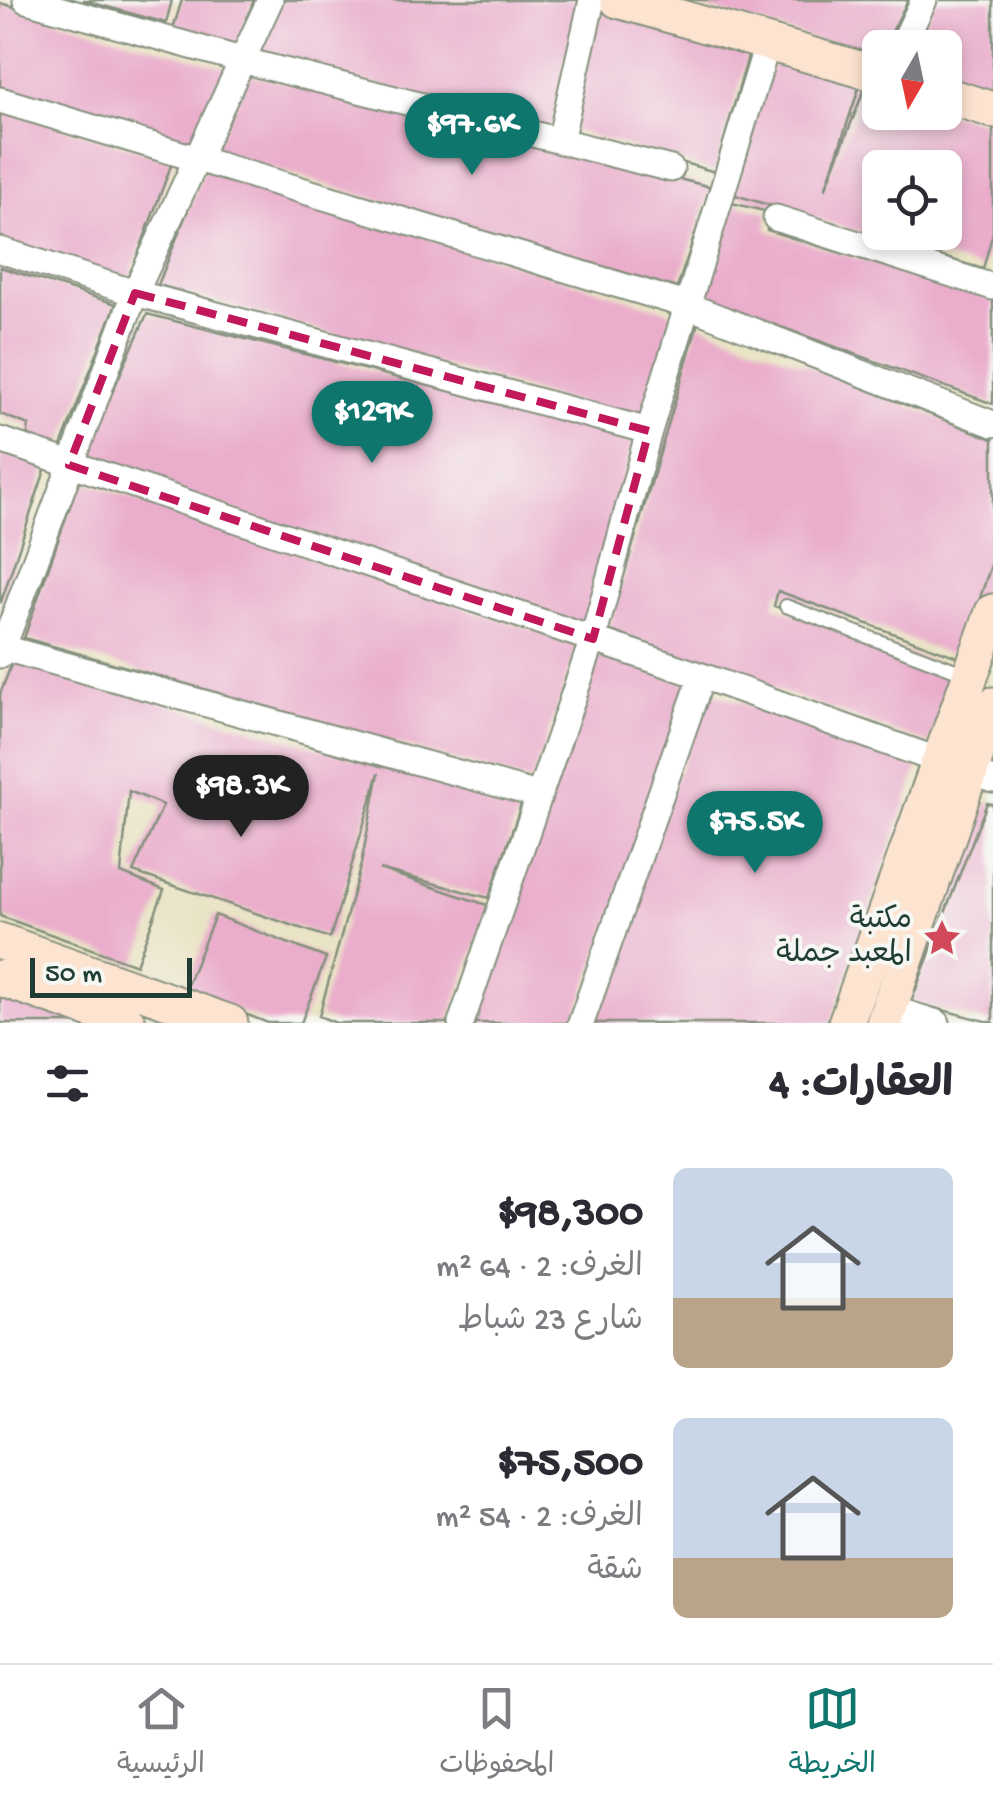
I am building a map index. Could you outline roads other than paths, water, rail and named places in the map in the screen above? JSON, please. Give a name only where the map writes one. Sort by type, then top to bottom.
[{"type":"main road","points":[[618,0],[862,71]]},
{"type":"main road","points":[[962,101],[993,110]]},
{"type":"main road","points":[[846,1023],[968,771],[971,676],[993,612]]},
{"type":"main road","points":[[886,1016],[993,705]]},
{"type":"main road","points":[[0,941],[230,1023]]},
{"type":"main road","points":[[0,978],[128,1023]]},
{"type":"street","points":[[26,0],[245,62],[671,169]]},
{"type":"street","points":[[270,0],[245,62],[134,293],[1,650],[538,795]]},
{"type":"street","points":[[560,141],[592,0]]},
{"type":"street","points":[[910,30],[924,0]]},
{"type":"street","points":[[461,1023],[593,639],[649,431],[768,42]]},
{"type":"street","points":[[0,100],[686,305],[993,424]]},
{"type":"street","points":[[776,218],[993,287]]},
{"type":"street","points":[[0,250],[134,293],[649,431]]},
{"type":"street","points":[[0,440],[702,676],[968,771]]},
{"type":"street","points":[[581,1023],[702,676]]},
{"type":"street","points":[[886,1016],[937,1023]]},
{"type":"lane","points":[[786,606],[971,676]]},
{"type":"place","name":"مكتبة المعبد جملة","points":[[942,938]]}]
